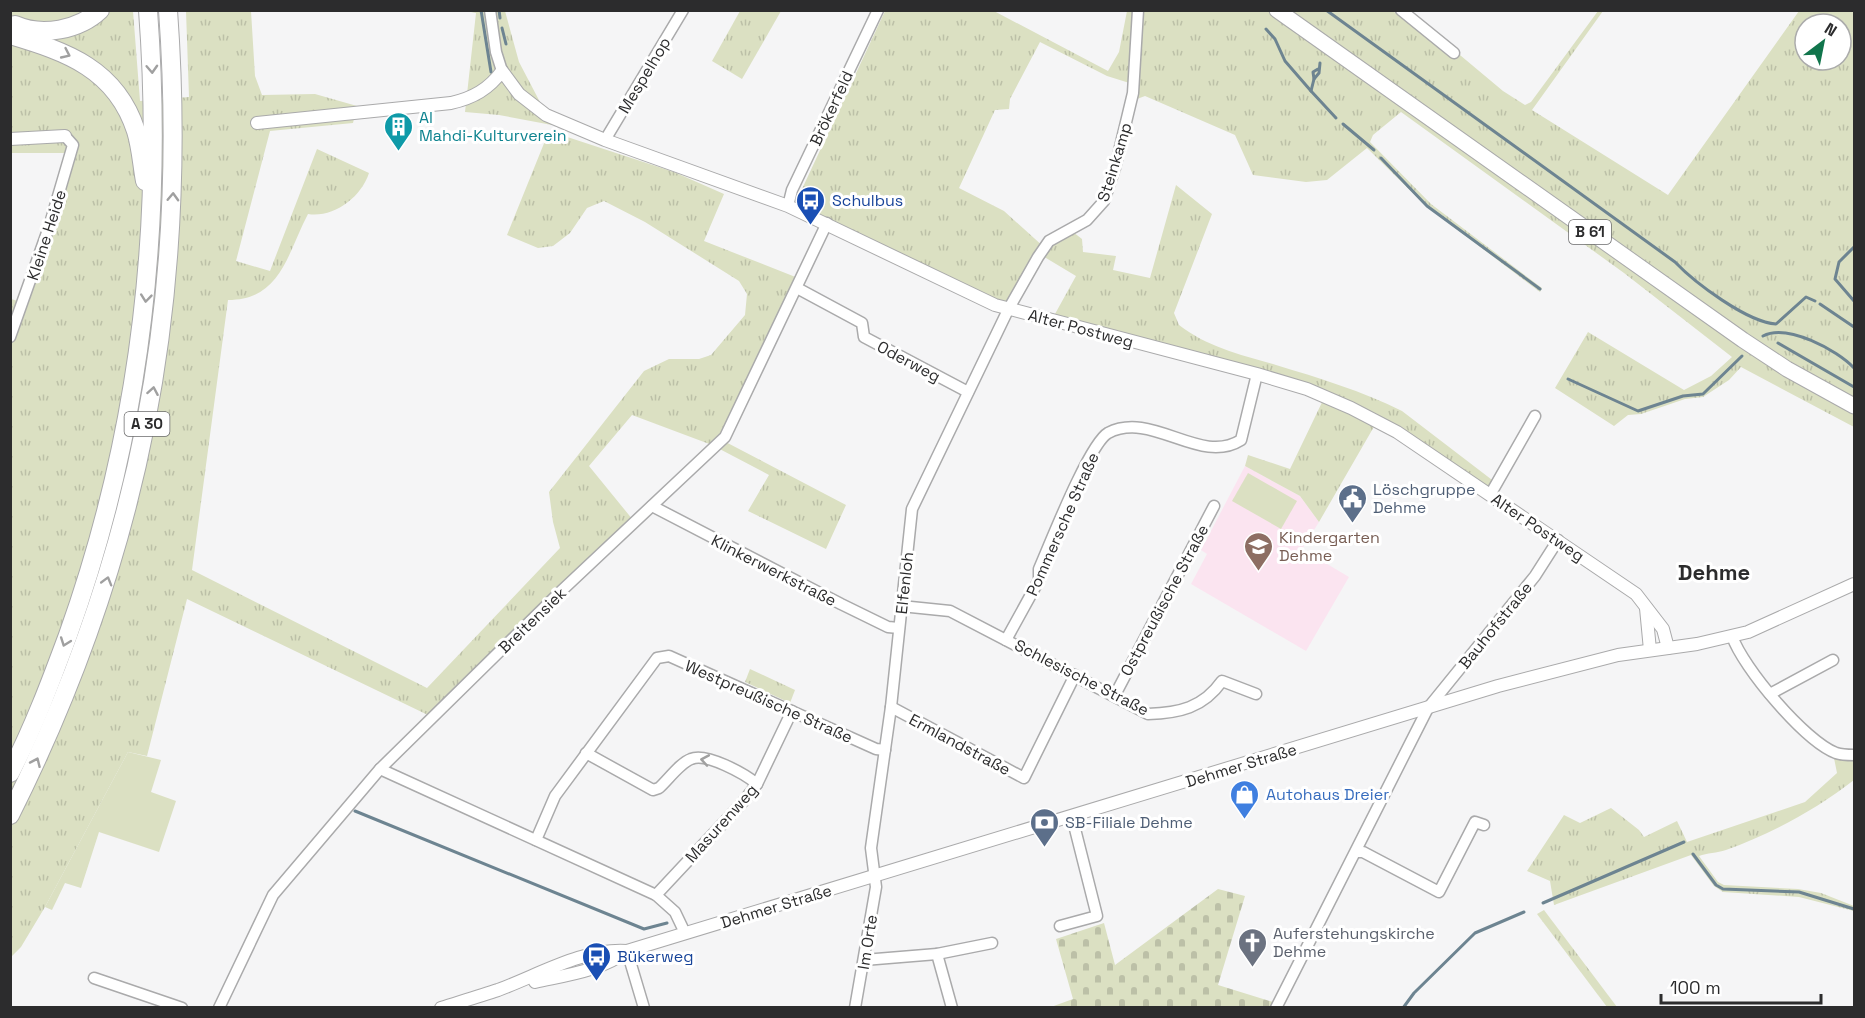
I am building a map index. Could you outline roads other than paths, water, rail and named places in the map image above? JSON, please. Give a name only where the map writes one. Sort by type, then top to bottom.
[{"type":"highway","points":[[10,23],[18,27],[42,31],[68,28],[100,10]]},
{"type":"highway","name":"A 30","points":[[10,773],[50,683],[85,585],[110,498],[136,369],[146,300],[152,217],[154,128],[148,10]]},
{"type":"highway","name":"A 30","points":[[10,815],[34,767],[88,639],[127,512],[146,428],[160,347],[172,226],[174,112],[168,10]]},
{"type":"highway","points":[[10,35],[68,54],[106,80],[124,104],[136,132],[152,217]]},
{"type":"main road","name":"B 61","points":[[1277,10],[1701,311],[1787,369],[1854,406]]},
{"type":"street","name":"Alter Postweg","points":[[490,10],[496,52],[502,71],[519,94],[536,109],[605,140],[788,206],[827,223],[945,283],[1008,310],[1257,374],[1307,389],[1351,408],[1397,432],[1635,594],[1663,629],[1668,648]]},
{"type":"street","name":"Mespelhop","points":[[605,140],[683,10]]},
{"type":"street","name":"Brökerfeld","points":[[788,206],[792,190],[878,10]]},
{"type":"street","name":"Steinkamp","points":[[1008,310],[1049,240],[1087,220],[1104,201],[1115,168],[1133,93],[1138,10]]},
{"type":"street","points":[[1401,10],[1454,53]]},
{"type":"street","points":[[257,123],[451,103],[468,99],[485,89],[502,71]]},
{"type":"street","points":[[10,139],[65,136]]},
{"type":"street","name":"Kleine Heide","points":[[10,337],[65,175],[73,145],[65,136]]},
{"type":"street","name":"Breitensiek","points":[[219,1008],[273,895],[380,769],[731,429],[827,223]]},
{"type":"street","name":"Oderweg","points":[[797,288],[862,323],[864,337],[968,392]]},
{"type":"street","name":"Elfenloh","points":[[874,876],[871,848],[891,707],[912,509],[1008,310]]},
{"type":"street","name":"Pommersche Straße","points":[[1006,640],[1039,580],[1039,568],[1092,451],[1107,434],[1138,426],[1200,444],[1230,447],[1241,440],[1257,374]]},
{"type":"street","points":[[1490,495],[1535,416]]},
{"type":"street","name":"Klinkerwerkstraße","points":[[652,506],[841,604],[888,627],[899,628]]},
{"type":"street","name":"Ostpreußische Straße","points":[[1115,695],[1214,506]]},
{"type":"street","name":"Bauhofstraße","points":[[1276,1008],[1428,708],[1535,576],[1558,540]]},
{"type":"street","name":"Dehmer Straße","points":[[441,1008],[586,956],[613,950],[627,951],[1573,665],[1732,636],[1793,613],[1854,584]]},
{"type":"street","name":"Schlesische Straße","points":[[901,606],[950,611],[1148,714],[1174,714],[1210,697],[1221,681],[1256,694]]},
{"type":"street","points":[[1646,608],[1650,650]]},
{"type":"street","points":[[1732,636],[1738,651],[1770,694],[1819,742],[1834,753],[1854,754]]},
{"type":"street","name":"Westpreußische Straße","points":[[536,840],[555,796],[657,658],[669,656],[876,749],[885,750]]},
{"type":"street","points":[[1770,694],[1833,660]]},
{"type":"street","name":"Ermlandstraße","points":[[891,707],[1024,778],[1075,675]]},
{"type":"street","name":"Masurenweg","points":[[656,895],[757,784],[792,711]]},
{"type":"street","points":[[586,753],[653,790],[659,788],[691,759],[702,758],[735,769],[757,784]]},
{"type":"street","points":[[380,769],[656,895],[675,912],[685,933]]},
{"type":"street","points":[[1060,926],[1097,916],[1072,817]]},
{"type":"street","points":[[1357,852],[1363,852],[1439,892],[1475,822],[1484,825]]},
{"type":"street","name":"Im Orte","points":[[855,1008],[876,886],[874,876]]},
{"type":"street","points":[[864,960],[937,954],[992,943]]},
{"type":"street","points":[[627,951],[644,1008]]},
{"type":"street","points":[[937,954],[952,1008]]},
{"type":"street","points":[[94,978],[182,1008]]},
{"type":"waterway","points":[[481,10],[491,72]]},
{"type":"waterway","points":[[499,10],[500,18]]},
{"type":"waterway","points":[[1326,10],[1737,309],[1764,322],[1776,324],[1806,297],[1815,301]]},
{"type":"waterway","points":[[502,28],[506,44]]},
{"type":"waterway","points":[[1266,29],[1275,39],[1285,61],[1311,91]]},
{"type":"waterway","points":[[1318,69],[1313,72],[1314,79],[1319,73],[1320,63]]},
{"type":"waterway","points":[[1314,79],[1311,91],[1336,118]]},
{"type":"waterway","points":[[1343,124],[1374,150]]},
{"type":"waterway","points":[[1381,158],[1427,206],[1540,289]]},
{"type":"waterway","points":[[1854,247],[1839,262],[1835,279],[1854,301]]},
{"type":"waterway","points":[[1820,304],[1854,327]]},
{"type":"waterway","points":[[1763,336],[1785,333],[1811,340],[1836,354],[1854,368]]},
{"type":"waterway","points":[[1778,343],[1854,387]]},
{"type":"waterway","points":[[1568,379],[1638,411],[1683,396],[1703,394],[1742,356]]},
{"type":"waterway","points":[[355,811],[644,929],[667,923]]},
{"type":"waterway","points":[[1543,903],[1684,842]]},
{"type":"waterway","points":[[1693,854],[1716,885],[1723,889],[1799,892],[1854,909]]},
{"type":"waterway","points":[[1403,1008],[1414,993],[1475,933],[1524,912]]},
{"type":"place","name":"Al Mahdi-Kulturverein","points":[[398,152]]},
{"type":"place","name":"Schulbus","points":[[811,226]]},
{"type":"place","name":"Löschgruppe Dehme","points":[[1352,524]]},
{"type":"place","name":"Kindergarten Dehme","points":[[1258,572]]},
{"type":"place","name":"Autohaus Dreier","points":[[1245,820]]},
{"type":"place","name":"SB-Filiale Dehme","points":[[1044,848]]},
{"type":"place","name":"Auferstehungskirche Dehme","points":[[1252,968]]},
{"type":"place","name":"Bükerweg","points":[[596,982]]},
{"type":"district","name":"Dehme","points":[[1714,572]]}]
